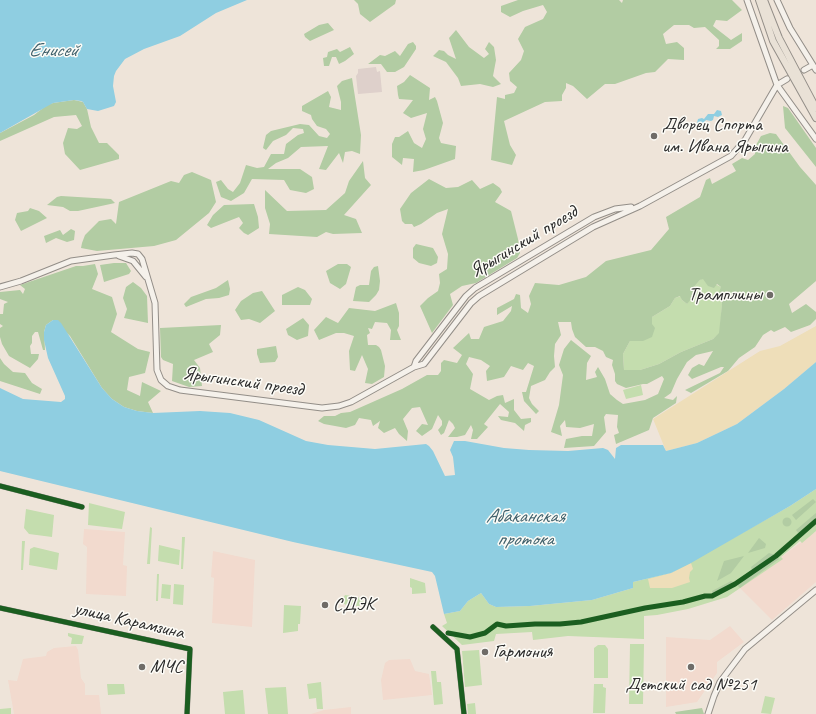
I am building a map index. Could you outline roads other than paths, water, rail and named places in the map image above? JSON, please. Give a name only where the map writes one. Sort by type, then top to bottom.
[{"type":"highway","points":[[759,0],[773,41],[816,118]]},
{"type":"highway","points":[[764,0],[779,38],[816,108]]},
{"type":"main road","points":[[747,0],[777,85],[816,139]]},
{"type":"main road","points":[[777,0],[790,28],[816,70]]},
{"type":"main road","points":[[804,70],[813,65]]},
{"type":"main road","points":[[777,85],[787,79]]},
{"type":"main road","name":"Ярыгинский проезд","points":[[0,287],[21,281],[71,261],[114,254],[138,254],[142,259],[155,303],[157,370],[161,380],[168,386],[180,390],[322,408],[339,406],[350,402],[414,367],[424,364],[471,303],[479,296],[598,224],[636,207],[731,156],[745,140],[777,85]]},
{"type":"main road","name":"Ярыгинский проезд","points":[[414,367],[416,361],[466,296],[475,288],[594,217],[615,209],[636,207]]},
{"type":"main road","points":[[594,217],[598,224]]},
{"type":"main road","name":"Ярыгинский проезд","points":[[114,254],[132,261],[139,267],[149,281]]},
{"type":"main road","points":[[708,714],[720,682],[745,649],[816,590]]},
{"type":"street","points":[[0,486],[82,507]]},
{"type":"street","name":"улица Карамзина","points":[[0,608],[190,649],[187,714]]},
{"type":"street","points":[[433,627],[457,648],[464,714]]},
{"type":"water","name":"Енисей","points":[[0,0],[247,0],[216,13],[180,36],[144,49],[125,59],[114,76],[113,86],[116,102],[114,106],[98,111],[87,109],[81,101],[74,100],[53,103],[0,133]]},
{"type":"water","points":[[717,110],[721,111],[722,115],[718,117],[714,116],[713,120],[711,121],[706,120],[702,125],[697,123],[698,119],[704,119],[708,114],[714,114]]},
{"type":"water","name":"Абаканская протока","points":[[53,320],[58,320],[61,323],[102,388],[112,399],[124,407],[137,411],[153,413],[200,411],[230,413],[259,420],[306,441],[328,445],[375,449],[426,444],[433,451],[445,476],[455,475],[453,457],[450,450],[454,441],[465,441],[504,448],[529,450],[568,451],[603,448],[608,450],[615,459],[616,448],[621,445],[663,445],[666,451],[697,443],[737,424],[784,389],[816,362],[816,489],[790,506],[691,563],[671,573],[633,582],[633,588],[592,600],[530,606],[496,607],[489,604],[481,593],[468,601],[460,611],[444,614],[435,576],[432,572],[293,542],[0,471],[0,388],[23,399],[61,402],[65,399],[48,358],[44,340],[46,325]]},
{"type":"place","name":"Дворец Спорта им. Ивана Ярыгина","points":[[654,136]]},
{"type":"place","name":"Трамплины","points":[[770,295]]},
{"type":"place","name":"СДЭК","points":[[325,605]]},
{"type":"place","name":"Гармония","points":[[485,652]]},
{"type":"place","name":"МЧС","points":[[142,667]]},
{"type":"place","name":"Детский сад №251","points":[[691,667]]}]
